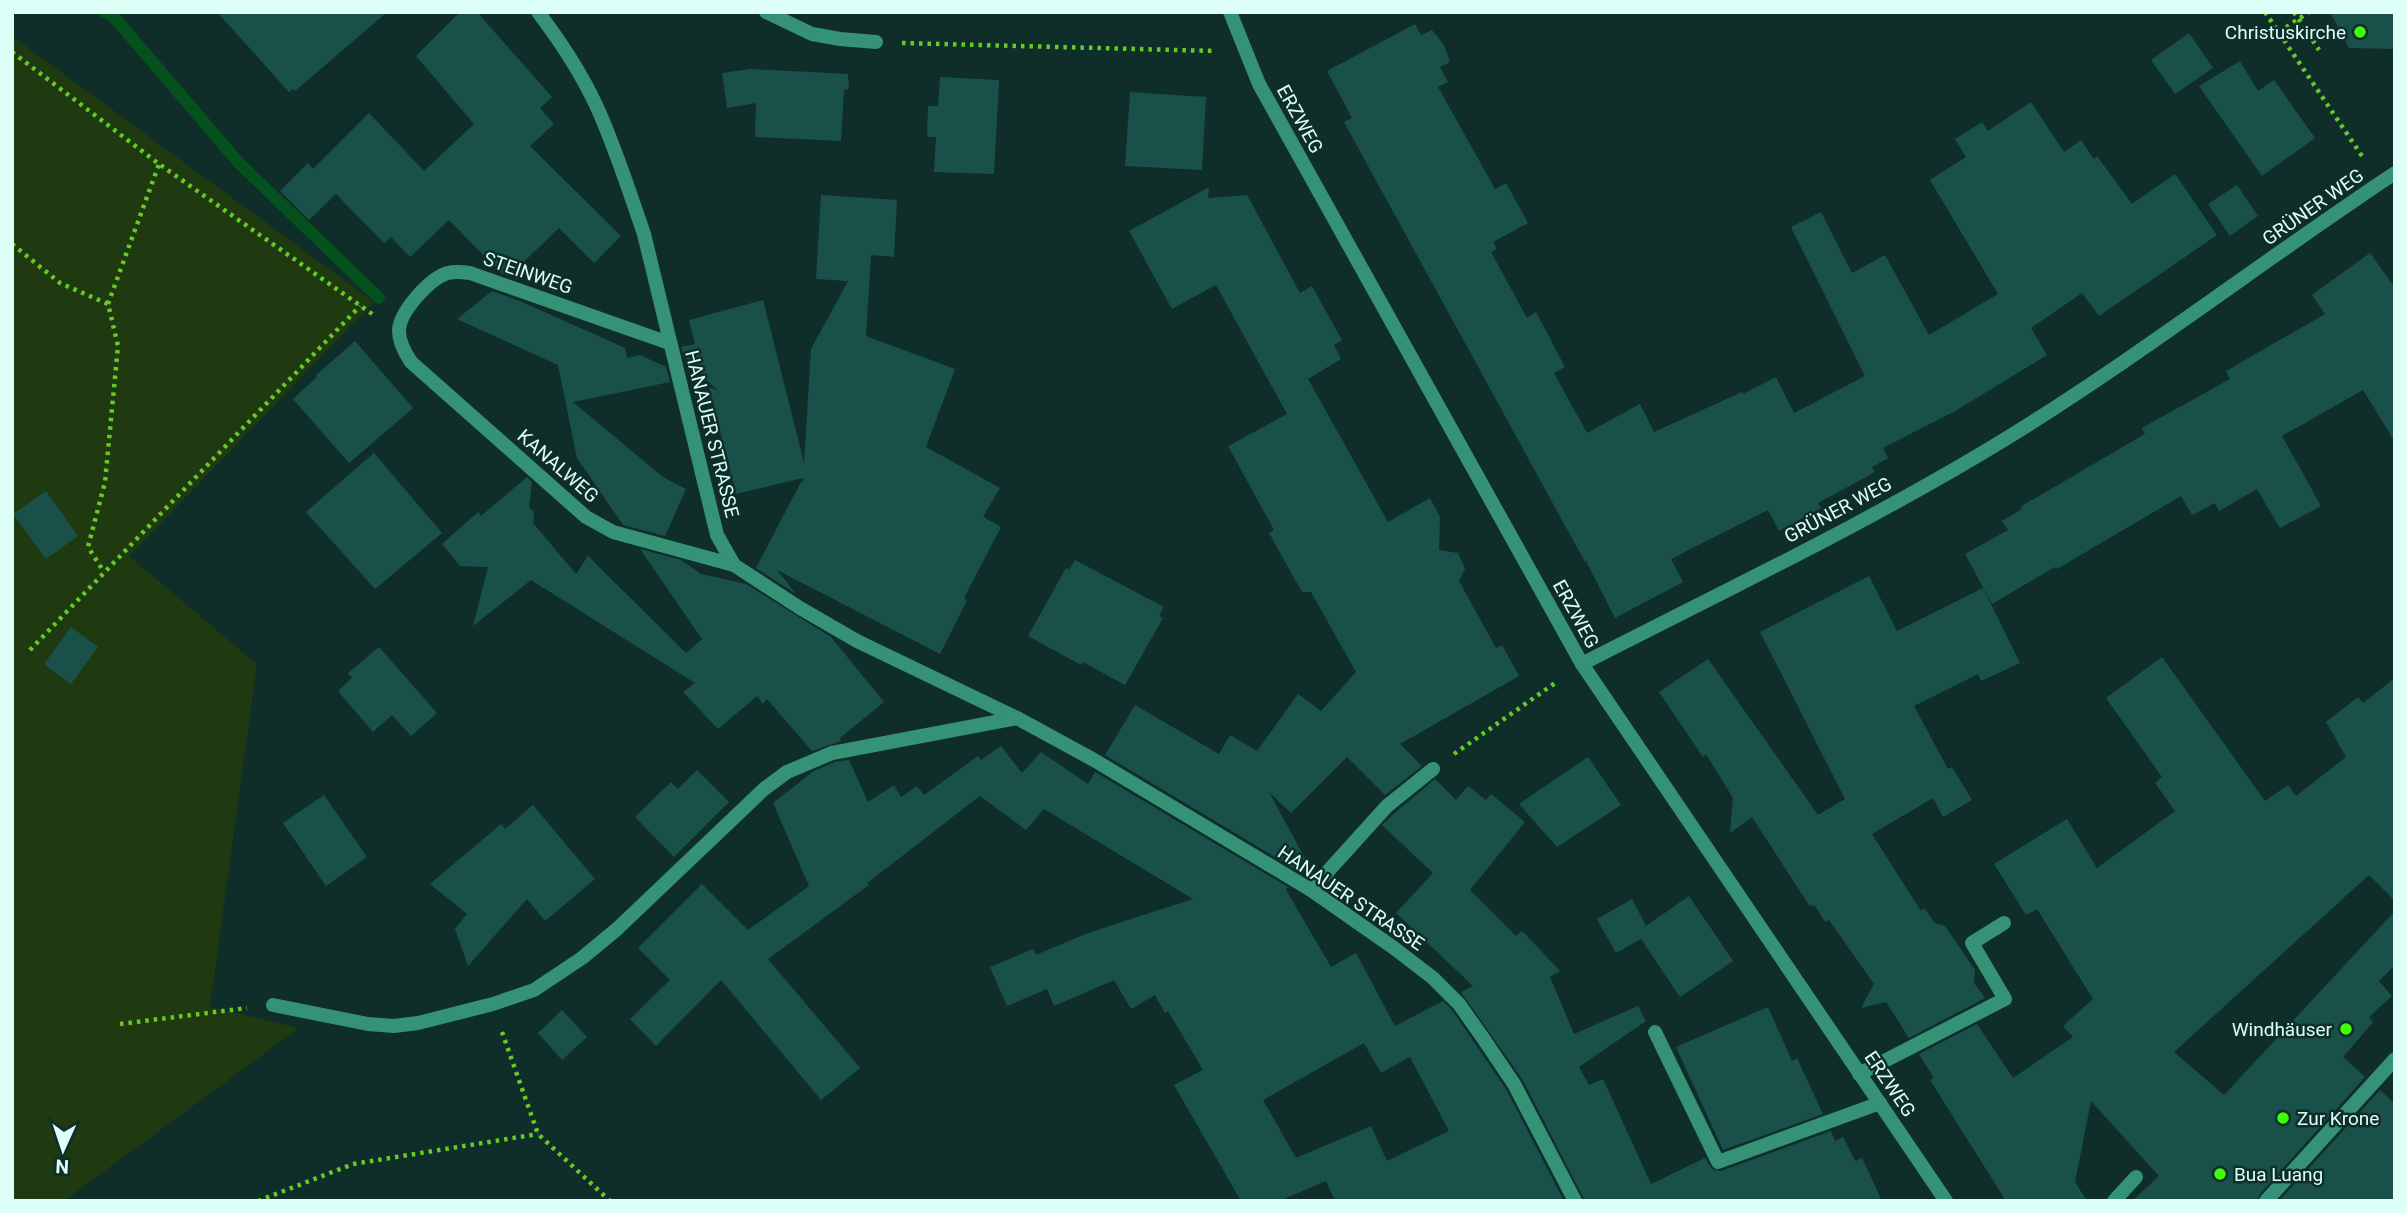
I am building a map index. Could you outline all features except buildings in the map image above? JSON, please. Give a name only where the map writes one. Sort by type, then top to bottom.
[{"type":"street","name":"HANAUER STRASSE","points":[[538,12],[574,65],[596,104],[644,234],[717,535],[734,565],[790,602],[858,641],[1017,718],[1094,760],[1311,890],[1394,947],[1433,978],[1459,1004],[1514,1084],[1575,1201]]},
{"type":"street","points":[[766,12],[812,34],[876,42]]},
{"type":"street","name":"ERZWEG","points":[[1230,12],[1266,96],[1582,664],[1946,1201]]},
{"type":"street","name":"GRÜNER WEG","points":[[1582,664],[1866,518],[1983,453],[2097,381],[2395,173]]},
{"type":"street","name":"STEINWEG","points":[[399,333],[400,321],[412,302],[439,277],[460,272],[470,273],[670,343]]},
{"type":"street","name":"KANALWEG","points":[[399,333],[411,362],[586,517],[613,532],[734,565]]},
{"type":"street","points":[[273,1005],[368,1024],[394,1026],[418,1023],[493,1004],[534,990],[600,943],[661,890],[764,789],[787,772],[832,753],[1017,718]]},
{"type":"street","points":[[1311,890],[1387,806],[1433,769]]},
{"type":"street","points":[[1860,1074],[2005,999],[1972,943],[2004,923]]},
{"type":"street","points":[[1656,1032],[1718,1162],[1880,1103]]},
{"type":"street","points":[[2266,1201],[2390,1074],[2395,1059]]},
{"type":"street","points":[[2114,1201],[2136,1177]]},
{"type":"path","points":[[2265,12],[2367,163]]},
{"type":"path","points":[[2294,12],[2319,50]]},
{"type":"path","points":[[2278,32],[2309,12]]},
{"type":"path","points":[[876,42],[1245,52]]},
{"type":"path","points":[[12,52],[159,164],[399,333]]},
{"type":"path","points":[[104,573],[88,547],[105,482],[118,346],[108,304],[159,164]]},
{"type":"path","points":[[12,244],[60,283],[108,304]]},
{"type":"path","points":[[30,650],[360,306]]},
{"type":"path","points":[[1433,769],[1582,664]]},
{"type":"path","points":[[493,1004],[538,1134],[610,1201]]},
{"type":"path","points":[[120,1024],[273,1005]]},
{"type":"path","points":[[258,1201],[353,1164],[538,1134]]},
{"type":"green space","points":[[12,36],[374,302],[129,556],[257,664],[210,1007],[299,1028],[64,1201],[12,1201]]},
{"type":"waterway","points":[[104,12],[114,17],[239,163],[379,298]]},
{"type":"place","name":"Christuskirche","points":[[2360,32]]},
{"type":"place","name":"Windhäuser","points":[[2346,1029]]},
{"type":"place","name":"Zur Krone","points":[[2283,1118]]},
{"type":"place","name":"Bua Luang","points":[[2220,1174]]}]
